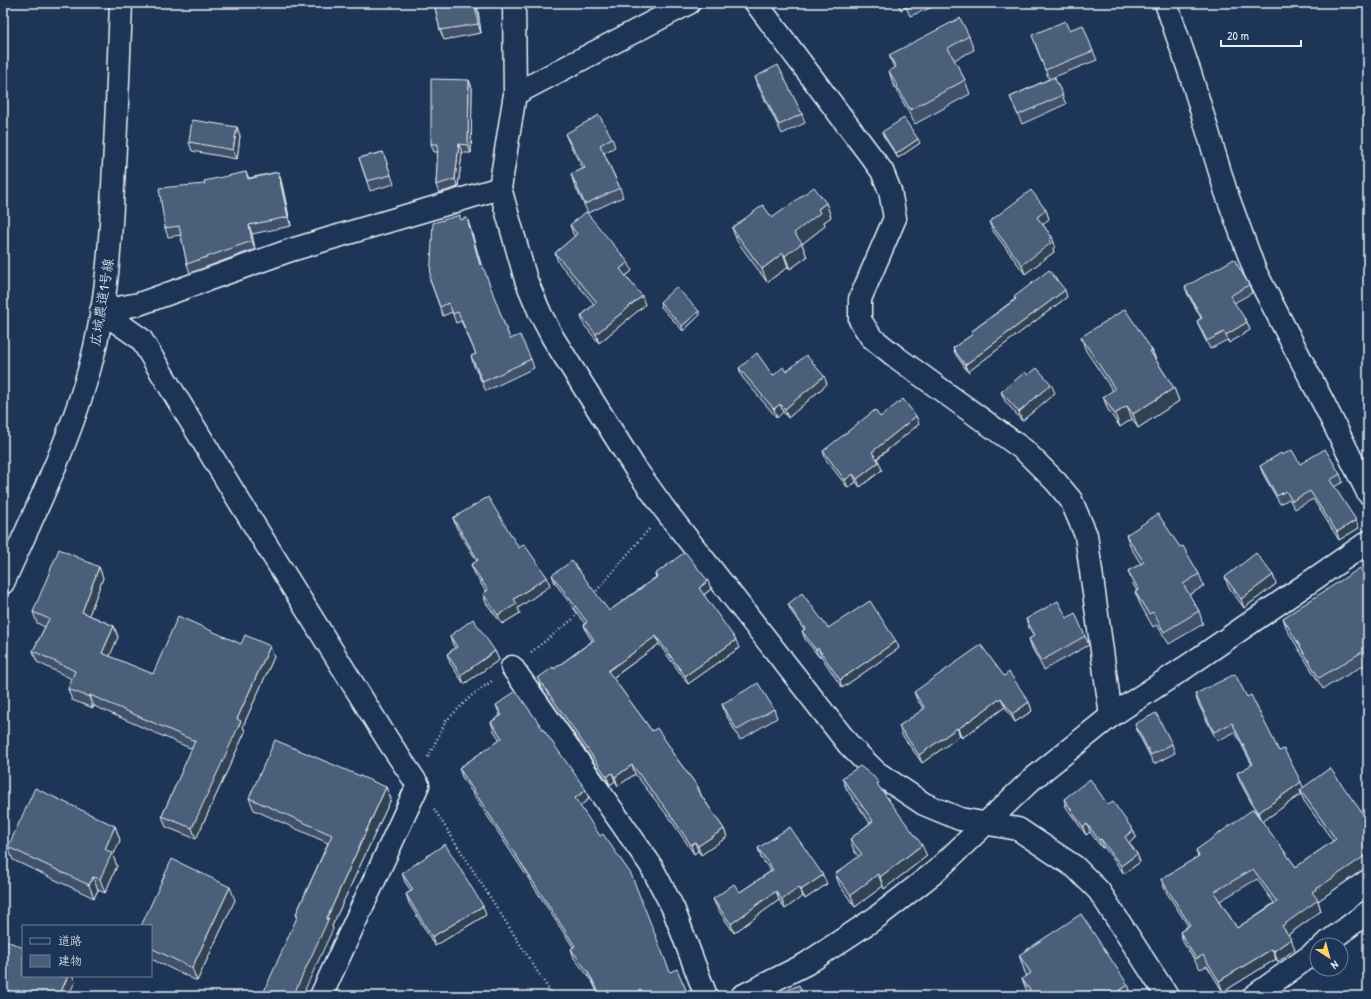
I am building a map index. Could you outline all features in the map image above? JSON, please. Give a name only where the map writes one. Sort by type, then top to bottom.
[{"type":"street","name":"広域農道1号線","points":[[3,584],[62,450],[86,379],[95,346],[107,280],[112,220],[121,3]]},
{"type":"street","points":[[514,3],[515,94],[500,188],[526,280],[553,338],[635,468],[665,510],[849,745],[876,772],[924,804],[960,819],[1018,829],[1075,867],[1099,891],[1167,996]]},
{"type":"street","points":[[515,94],[689,3]]},
{"type":"street","points":[[756,3],[882,171],[890,191],[895,218],[860,299],[860,320],[871,337],[896,357],[1024,450],[1056,482],[1071,500],[1086,535],[1111,716]]},
{"type":"street","points":[[1166,3],[1191,76],[1226,192],[1255,272],[1324,404],[1368,493]]},
{"type":"street","points":[[101,311],[139,304],[291,250],[500,188]]},
{"type":"street","points":[[101,311],[142,340],[236,496],[418,786],[321,996]]},
{"type":"street","points":[[742,996],[806,964],[877,917],[935,872],[1030,781],[1111,716],[1186,667],[1368,542]]},
{"type":"street","points":[[512,667],[650,864],[673,908],[706,996]]},
{"type":"street","points":[[1335,937],[1368,912]]},
{"type":"street","points":[[1254,996],[1309,957]]},
{"type":"path","points":[[591,597],[665,510]]},
{"type":"path","points":[[553,996],[418,786],[426,760],[446,721],[471,696],[512,667],[572,620],[582,608]]},
{"type":"building","points":[[434,3],[475,3],[478,24],[440,30]]},
{"type":"building","points":[[905,3],[917,3],[907,7]]},
{"type":"building","points":[[960,18],[969,36],[948,48],[965,80],[910,110],[889,71],[896,67],[889,55]]},
{"type":"building","points":[[1065,21],[1069,30],[1083,25],[1093,51],[1045,70],[1032,35]]},
{"type":"building","points":[[778,65],[802,114],[779,125],[755,77]]},
{"type":"building","points":[[1054,77],[1063,95],[1018,115],[1010,97]]},
{"type":"building","points":[[431,79],[469,80],[468,145],[459,144],[455,179],[436,185],[438,144],[431,144]]},
{"type":"building","points":[[599,115],[612,138],[600,145],[620,188],[585,204],[571,174],[585,168],[565,134]]},
{"type":"building","points":[[904,118],[918,139],[896,154],[882,132]]},
{"type":"building","points":[[192,120],[237,127],[233,150],[189,142]]},
{"type":"building","points":[[383,152],[391,175],[367,181],[359,158]]},
{"type":"building","points":[[246,172],[248,179],[278,172],[288,217],[249,225],[252,241],[187,264],[179,226],[165,228],[159,188],[205,184],[204,181]]},
{"type":"building","points":[[814,187],[826,203],[818,209],[820,213],[794,233],[802,243],[785,256],[783,253],[762,269],[732,228],[763,205],[772,218]]},
{"type":"building","points":[[1031,190],[1046,210],[1037,217],[1052,237],[1049,240],[1051,243],[1022,265],[989,222]]},
{"type":"building","points":[[586,212],[628,262],[620,269],[642,296],[596,334],[581,316],[597,302],[555,253],[577,234],[570,225]]},
{"type":"building","points":[[460,215],[460,220],[467,218],[480,265],[482,264],[510,339],[520,335],[531,359],[483,382],[471,356],[476,354],[458,312],[453,314],[449,303],[440,307],[430,280],[433,223]]},
{"type":"building","points":[[1234,259],[1249,285],[1230,296],[1247,322],[1226,335],[1224,332],[1207,341],[1197,321],[1202,318],[1185,287]]},
{"type":"building","points":[[1049,270],[1065,290],[965,365],[953,348],[973,334],[972,331],[1016,299],[1014,297]]},
{"type":"building","points":[[676,287],[699,311],[682,326],[660,302]]},
{"type":"building","points":[[1125,309],[1152,350],[1150,351],[1174,388],[1133,414],[1127,406],[1115,414],[1103,397],[1115,389],[1081,337]]},
{"type":"building","points":[[757,353],[773,376],[783,367],[786,372],[806,355],[824,376],[785,409],[780,404],[774,409],[739,368]]},
{"type":"building","points":[[1037,368],[1051,384],[1019,412],[1001,392],[1025,372],[1028,375]]},
{"type":"building","points":[[903,399],[916,416],[872,452],[879,462],[857,479],[853,474],[845,480],[823,451],[875,410],[880,417]]},
{"type":"building","points":[[1325,449],[1340,474],[1330,480],[1356,520],[1337,532],[1310,491],[1292,501],[1286,491],[1277,496],[1260,466],[1281,453],[1282,455],[1292,450],[1300,464]]},
{"type":"building","points":[[488,497],[519,548],[524,544],[547,577],[514,599],[517,604],[498,615],[483,594],[488,590],[471,565],[478,560],[453,518]]},
{"type":"building","points":[[1158,514],[1180,547],[1183,546],[1199,574],[1183,584],[1199,611],[1164,632],[1153,612],[1149,614],[1135,592],[1139,590],[1128,571],[1144,562],[1126,535]]},
{"type":"building","points":[[59,549],[99,567],[82,612],[114,626],[102,653],[153,674],[178,616],[241,644],[245,635],[270,646],[237,719],[241,721],[192,828],[162,816],[195,741],[90,695],[89,697],[68,689],[75,671],[33,651],[49,619],[33,612]]},
{"type":"building","points":[[685,552],[708,581],[699,588],[736,640],[685,676],[656,636],[608,671],[652,731],[657,728],[672,750],[671,751],[698,787],[696,788],[724,829],[698,846],[695,842],[691,845],[667,810],[632,765],[615,777],[612,773],[607,777],[538,678],[553,667],[554,669],[594,640],[584,625],[587,622],[552,575],[572,561],[609,611],[657,577],[655,574]]},
{"type":"building","points":[[1256,553],[1273,575],[1241,599],[1225,577]]},
{"type":"building","points":[[1360,568],[1368,580],[1368,650],[1367,649],[1319,678],[1283,618]]},
{"type":"building","points":[[802,593],[828,628],[870,601],[896,641],[840,680],[818,648],[816,650],[802,631],[805,629],[788,604]]},
{"type":"building","points":[[1058,601],[1067,618],[1075,613],[1085,636],[1041,661],[1029,639],[1035,635],[1026,619]]},
{"type":"building","points":[[473,619],[495,651],[461,675],[447,654],[457,647],[450,636]]},
{"type":"building","points":[[981,645],[1004,676],[1009,672],[1029,702],[1012,714],[1001,698],[919,755],[899,726],[925,708],[914,692]]},
{"type":"building","points":[[1235,674],[1247,697],[1251,695],[1279,751],[1284,749],[1301,782],[1258,813],[1237,773],[1253,764],[1232,723],[1214,732],[1195,694]]},
{"type":"building","points":[[758,683],[774,709],[737,730],[722,704]]},
{"type":"building","points":[[516,691],[586,790],[575,798],[600,836],[603,834],[631,874],[670,972],[677,969],[686,990],[674,996],[601,996],[588,972],[571,949],[575,946],[459,768],[502,738],[491,722],[502,715],[496,705]]},
{"type":"building","points":[[1156,713],[1172,744],[1151,755],[1135,724]]},
{"type":"building","points":[[275,740],[386,787],[293,996],[262,996],[298,915],[296,914],[332,835],[249,798]]},
{"type":"building","points":[[860,766],[879,783],[877,784],[922,845],[880,877],[878,874],[851,895],[835,874],[862,854],[850,839],[873,821],[842,778]]},
{"type":"building","points":[[1330,768],[1365,817],[1368,815],[1368,853],[1312,892],[1318,900],[1282,926],[1291,939],[1274,951],[1272,949],[1219,981],[1203,955],[1196,959],[1180,932],[1190,925],[1161,879],[1199,856],[1196,850],[1253,809],[1296,867],[1336,839],[1300,790]],"holes":[[[1253,869],[1277,902],[1237,928],[1214,892]]]},
{"type":"building","points":[[1090,779],[1108,805],[1113,802],[1133,830],[1125,837],[1137,854],[1121,866],[1101,839],[1099,840],[1087,824],[1083,827],[1064,799]]},
{"type":"building","points":[[35,788],[115,826],[105,849],[112,853],[100,879],[93,877],[89,885],[8,847]]},
{"type":"building","points":[[790,827],[823,875],[801,890],[799,887],[782,900],[776,891],[731,924],[713,899],[734,884],[740,892],[773,870],[758,848]]},
{"type":"building","points":[[445,844],[483,906],[432,937],[406,894],[413,890],[402,873]]},
{"type":"building","points":[[172,859],[230,887],[192,968],[152,948],[152,925],[141,925]]},
{"type":"building","points":[[1081,914],[1128,985],[1112,996],[1034,996],[1022,979],[1031,973],[1019,955]]},
{"type":"building","points":[[3,939],[22,948],[22,977],[68,977],[59,996],[3,996]]},
{"type":"building","points":[[799,985],[804,996],[782,996],[781,993]]}]
